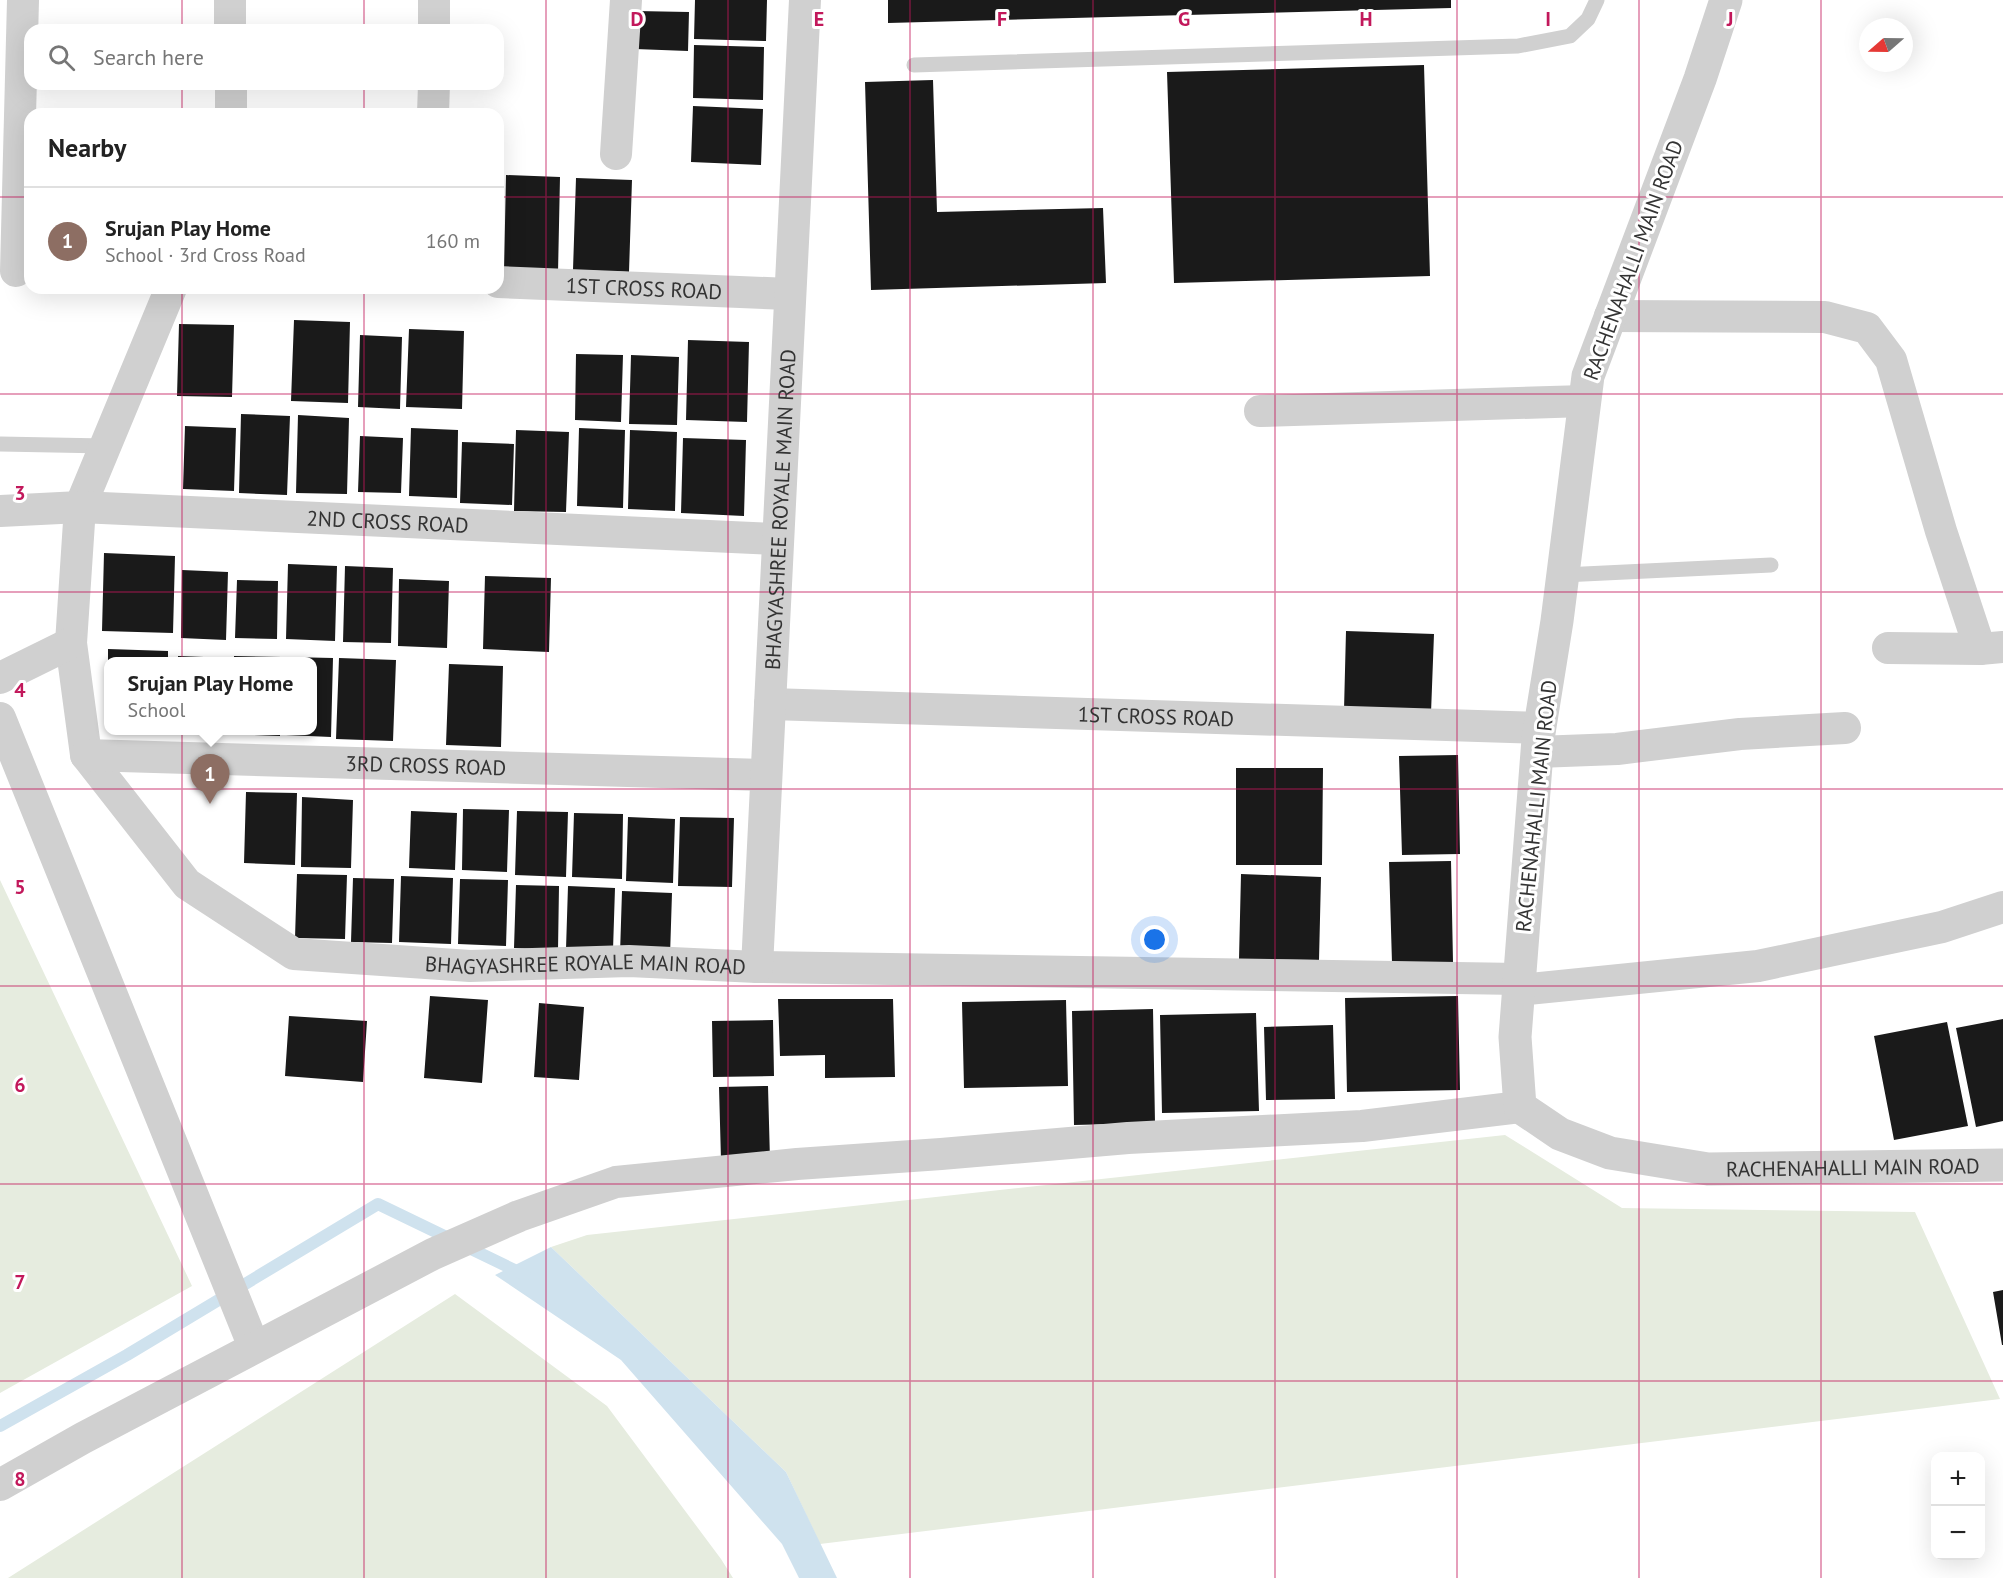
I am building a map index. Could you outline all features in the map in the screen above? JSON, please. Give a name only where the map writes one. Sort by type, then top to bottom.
[{"type":"street","points":[[15,271],[23,0]]},
{"type":"street","points":[[230,0],[230,24]]},
{"type":"street","points":[[434,0],[434,24]]},
{"type":"street","points":[[616,154],[626,0]]},
{"type":"street","name":"BHAGYASHREE ROYALE MAIN ROAD","points":[[86,755],[187,884],[294,954],[470,966],[629,961],[757,967],[805,0]]},
{"type":"street","name":"RACHENAHALLI MAIN ROAD","points":[[1726,0],[1700,79],[1588,376],[1563,575],[1538,740],[1515,1037],[1520,1107],[1560,1134],[1610,1153],[1708,1169],[2003,1164]]},
{"type":"street","points":[[231,90],[231,108]]},
{"type":"street","points":[[433,108],[434,90]]},
{"type":"street","name":"1ST CROSS ROAD","points":[[504,282],[789,294]]},
{"type":"street","points":[[86,755],[71,644],[80,507],[169,294]]},
{"type":"street","points":[[1610,316],[1825,317],[1867,328],[1891,360],[1941,531],[1991,648],[1888,648]]},
{"type":"street","points":[[1260,411],[1585,401]]},
{"type":"street","name":"2ND CROSS ROAD","points":[[0,511],[80,507],[777,539]]},
{"type":"street","points":[[0,678],[71,644]]},
{"type":"street","name":"1ST CROSS ROAD","points":[[770,704],[1538,740],[1617,749],[1740,734],[1845,728]]},
{"type":"street","points":[[0,718],[254,1347]]},
{"type":"street","name":"3RD CROSS ROAD","points":[[86,755],[766,776]]},
{"type":"street","points":[[757,967],[1519,985],[1758,966],[1942,927],[2003,907]]},
{"type":"street","points":[[0,1485],[83,1437],[438,1251],[519,1215],[616,1182],[797,1164],[1128,1138],[1362,1126],[1520,1107]]},
{"type":"lane","points":[[914,65],[1518,46],[1570,36],[1588,19],[1597,0]]},
{"type":"lane","points":[[0,444],[106,446]]},
{"type":"lane","points":[[1563,575],[1771,565]]},
{"type":"shaded area","points":[[0,880],[192,1286],[0,1393]]},
{"type":"shaded area","points":[[1505,1135],[1622,1208],[1915,1212],[2000,1399],[820,1544],[786,1472],[551,1247],[587,1235]]},
{"type":"shaded area","points":[[455,1294],[607,1406],[733,1578],[8,1578]]},
{"type":"water","points":[[551,1247],[786,1472],[837,1578],[799,1578],[782,1544],[621,1360],[495,1275]]},
{"type":"building","points":[[695,0],[767,0],[766,41],[694,39]]},
{"type":"building","points":[[888,0],[1451,0],[1451,8],[888,23]]},
{"type":"building","points":[[636,11],[689,12],[688,51],[635,49]]},
{"type":"building","points":[[694,45],[764,47],[763,100],[693,98]]},
{"type":"building","points":[[1424,65],[1430,276],[1174,283],[1167,72]]},
{"type":"building","points":[[933,80],[937,212],[1103,208],[1106,283],[871,290],[865,82]]},
{"type":"building","points":[[693,106],[763,109],[761,165],[691,162]]},
{"type":"building","points":[[506,175],[560,177],[558,273],[504,271]]},
{"type":"building","points":[[576,178],[632,180],[629,272],[573,270]]},
{"type":"building","points":[[294,320],[350,322],[348,403],[291,401]]},
{"type":"building","points":[[179,324],[234,325],[232,397],[177,396]]},
{"type":"building","points":[[409,329],[464,331],[462,409],[406,407]]},
{"type":"building","points":[[360,335],[402,337],[400,409],[358,407]]},
{"type":"building","points":[[688,340],[749,342],[747,422],[686,420]]},
{"type":"building","points":[[576,354],[623,355],[621,422],[575,420]]},
{"type":"building","points":[[631,355],[679,357],[677,425],[629,424]]},
{"type":"building","points":[[241,414],[290,416],[287,495],[239,493]]},
{"type":"building","points":[[298,415],[349,418],[347,494],[296,493]]},
{"type":"building","points":[[185,426],[236,428],[234,491],[183,489]]},
{"type":"building","points":[[411,428],[458,430],[457,498],[409,496]]},
{"type":"building","points":[[579,428],[625,430],[623,508],[577,506]]},
{"type":"building","points":[[516,430],[569,432],[566,512],[514,511]]},
{"type":"building","points":[[630,430],[677,432],[675,511],[628,509]]},
{"type":"building","points":[[360,436],[403,438],[401,493],[358,492]]},
{"type":"building","points":[[683,438],[746,440],[744,516],[681,513]]},
{"type":"building","points":[[462,442],[514,444],[512,505],[460,503]]},
{"type":"building","points":[[104,553],[175,556],[173,633],[102,631]]},
{"type":"building","points":[[288,564],[337,566],[335,641],[286,639]]},
{"type":"building","points":[[345,566],[393,568],[391,643],[343,642]]},
{"type":"building","points":[[182,570],[228,572],[226,640],[181,638]]},
{"type":"building","points":[[485,576],[551,578],[549,652],[483,649]]},
{"type":"building","points":[[399,579],[449,581],[447,648],[398,646]]},
{"type":"building","points":[[237,580],[278,581],[277,639],[235,638]]},
{"type":"building","points":[[1346,631],[1434,634],[1431,713],[1344,710]]},
{"type":"building","points":[[108,649],[168,651],[168,657],[108,657]]},
{"type":"building","points":[[234,656],[282,657],[234,657]]},
{"type":"building","points":[[317,658],[333,658],[331,737],[286,735],[317,735]]},
{"type":"building","points":[[339,658],[396,660],[393,741],[336,739]]},
{"type":"building","points":[[449,664],[503,666],[501,747],[446,745]]},
{"type":"building","points":[[1458,755],[1460,854],[1402,855],[1399,756]]},
{"type":"building","points":[[1236,768],[1323,768],[1322,865],[1236,865]]},
{"type":"building","points":[[246,792],[297,793],[295,865],[244,863]]},
{"type":"building","points":[[302,797],[353,800],[351,868],[301,867]]},
{"type":"building","points":[[463,809],[509,810],[507,872],[462,870]]},
{"type":"building","points":[[411,811],[457,813],[455,870],[409,868]]},
{"type":"building","points":[[517,811],[568,812],[566,877],[515,875]]},
{"type":"building","points":[[574,813],[623,814],[622,879],[572,877]]},
{"type":"building","points":[[628,817],[675,819],[673,883],[626,881]]},
{"type":"building","points":[[680,817],[734,818],[732,887],[678,886]]},
{"type":"building","points":[[1451,861],[1453,962],[1392,963],[1389,862]]},
{"type":"building","points":[[297,874],[347,875],[345,939],[295,938]]},
{"type":"building","points":[[1241,874],[1321,877],[1319,960],[1239,959]]},
{"type":"building","points":[[401,876],[453,878],[451,944],[399,942]]},
{"type":"building","points":[[353,878],[394,879],[392,943],[351,942]]},
{"type":"building","points":[[460,879],[508,880],[506,946],[458,944]]},
{"type":"building","points":[[516,885],[559,886],[558,950],[514,948]]},
{"type":"building","points":[[568,886],[615,888],[613,950],[566,949]]},
{"type":"building","points":[[622,891],[672,893],[670,956],[620,954]]},
{"type":"building","points":[[430,996],[488,1000],[482,1083],[424,1078]]},
{"type":"building","points":[[1458,996],[1460,1090],[1347,1092],[1345,998]]},
{"type":"building","points":[[778,999],[893,999],[895,1077],[825,1078],[825,1055],[780,1056]]},
{"type":"building","points":[[1066,1000],[1068,1086],[964,1088],[962,1002]]},
{"type":"building","points":[[539,1003],[584,1007],[579,1080],[534,1077]]},
{"type":"building","points":[[1153,1009],[1155,1123],[1074,1125],[1072,1011]]},
{"type":"building","points":[[1256,1013],[1259,1111],[1162,1113],[1160,1015]]},
{"type":"building","points":[[289,1016],[367,1021],[363,1082],[285,1076]]},
{"type":"building","points":[[2003,1019],[2003,1121],[1976,1127],[1956,1028]]},
{"type":"building","points":[[773,1020],[774,1076],[713,1077],[712,1021]]},
{"type":"building","points":[[1947,1022],[1968,1126],[1894,1140],[1874,1036]]},
{"type":"building","points":[[1333,1025],[1335,1099],[1266,1100],[1264,1027]]},
{"type":"building","points":[[768,1086],[770,1160],[721,1160],[719,1087]]},
{"type":"building","points":[[2003,1290],[2003,1345],[2002,1345],[1993,1292]]},
{"type":"waterway","points":[[0,1426],[127,1355],[378,1204],[525,1275]]},
{"type":"place","name":"Srujan Play Home","points":[[210,804]]}]
